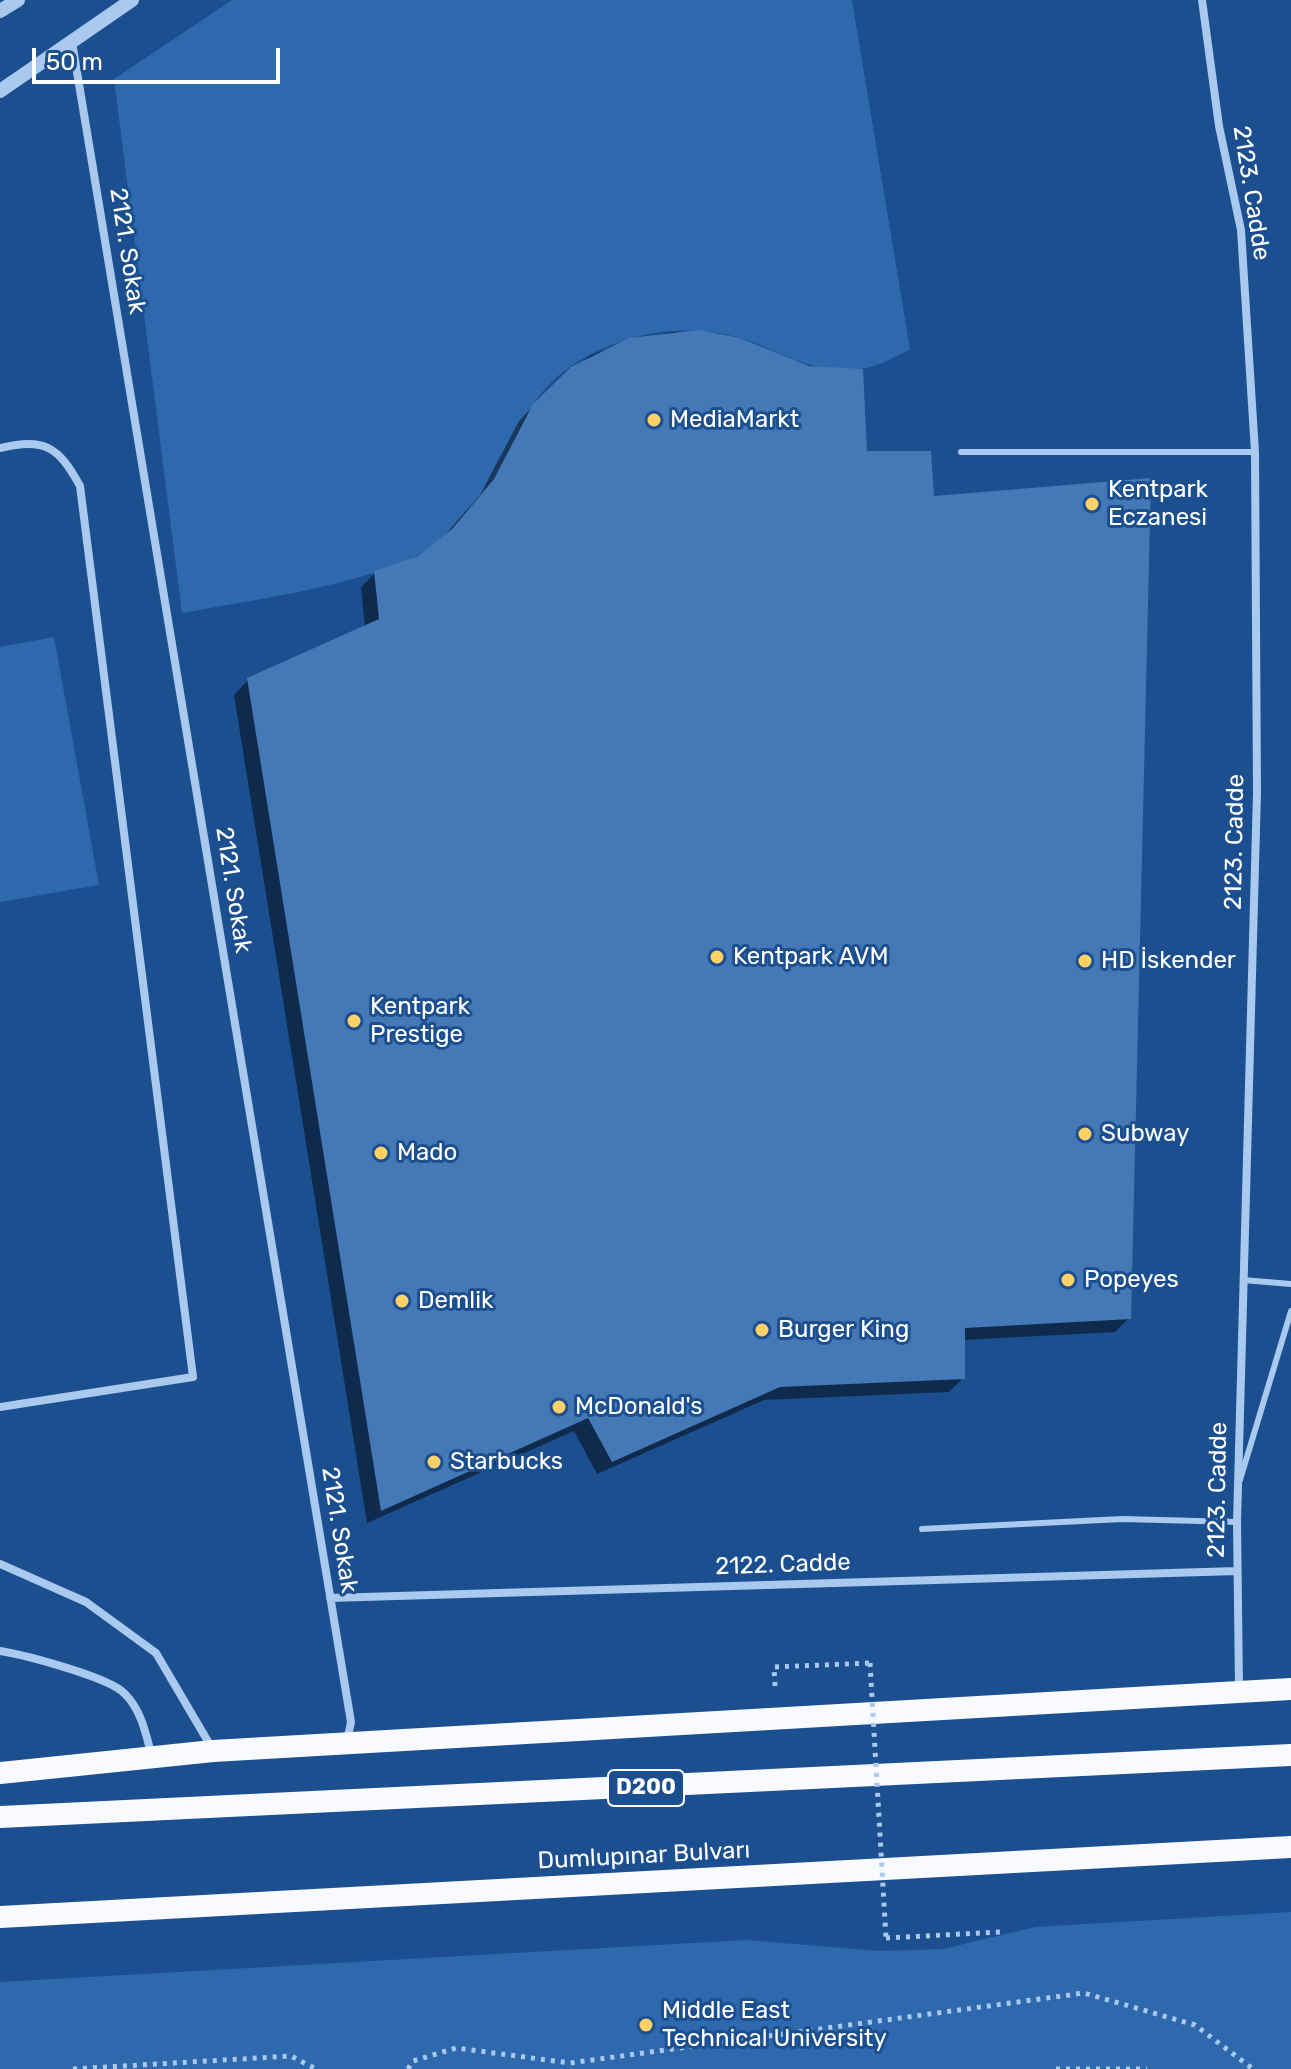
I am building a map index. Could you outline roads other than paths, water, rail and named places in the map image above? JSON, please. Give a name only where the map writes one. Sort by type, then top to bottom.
[{"type":"highway","points":[[0,1773],[213,1751],[346,1746],[1157,1697],[1239,1689],[1291,1689]]},
{"type":"highway","name":"D200","points":[[0,1817],[1291,1755]]},
{"type":"highway","name":"Dumlupınar Bulvarı","points":[[0,1917],[1291,1847]]},
{"type":"street","points":[[0,11],[18,0]]},
{"type":"street","points":[[0,91],[132,0]]},
{"type":"street","name":"2123. Cadde","points":[[1202,0],[1219,126],[1241,230],[1255,452],[1257,793],[1237,1522],[1239,1689]]},
{"type":"street","name":"2121. Sokak","points":[[72,42],[351,1722],[346,1746]]},
{"type":"street","points":[[0,448],[26,443],[50,446],[68,464],[80,486],[193,1377],[0,1407]]},
{"type":"street","points":[[0,1564],[86,1602],[156,1653],[213,1751]]},
{"type":"street","name":"2122. Cadde","points":[[330,1598],[1237,1571]]},
{"type":"street","points":[[0,1651],[39,1658],[124,1691],[142,1720],[152,1757]]},
{"type":"lane","points":[[961,452],[1255,452]]},
{"type":"lane","points":[[1243,1280],[1291,1284]]},
{"type":"lane","points":[[1238,1487],[1291,1311]]},
{"type":"lane","points":[[922,1529],[1122,1519],[1237,1522]]},
{"type":"place","name":"MediaMarkt","points":[[654,420]]},
{"type":"place","name":"Kentpark Eczanesi","points":[[1092,504]]},
{"type":"place","name":"Kentpark AVM","points":[[717,957]]},
{"type":"place","name":"HD İskender","points":[[1085,961]]},
{"type":"place","name":"Kentpark Prestige","points":[[354,1021]]},
{"type":"place","name":"Subway","points":[[1085,1134]]},
{"type":"place","name":"Mado","points":[[381,1153]]},
{"type":"place","name":"Popeyes","points":[[1068,1280]]},
{"type":"place","name":"Demlik","points":[[402,1301]]},
{"type":"place","name":"Burger King","points":[[762,1330]]},
{"type":"place","name":"McDonald's","points":[[559,1407]]},
{"type":"place","name":"Starbucks","points":[[434,1462]]},
{"type":"place","name":"Middle East Technical University","points":[[646,2025]]}]
